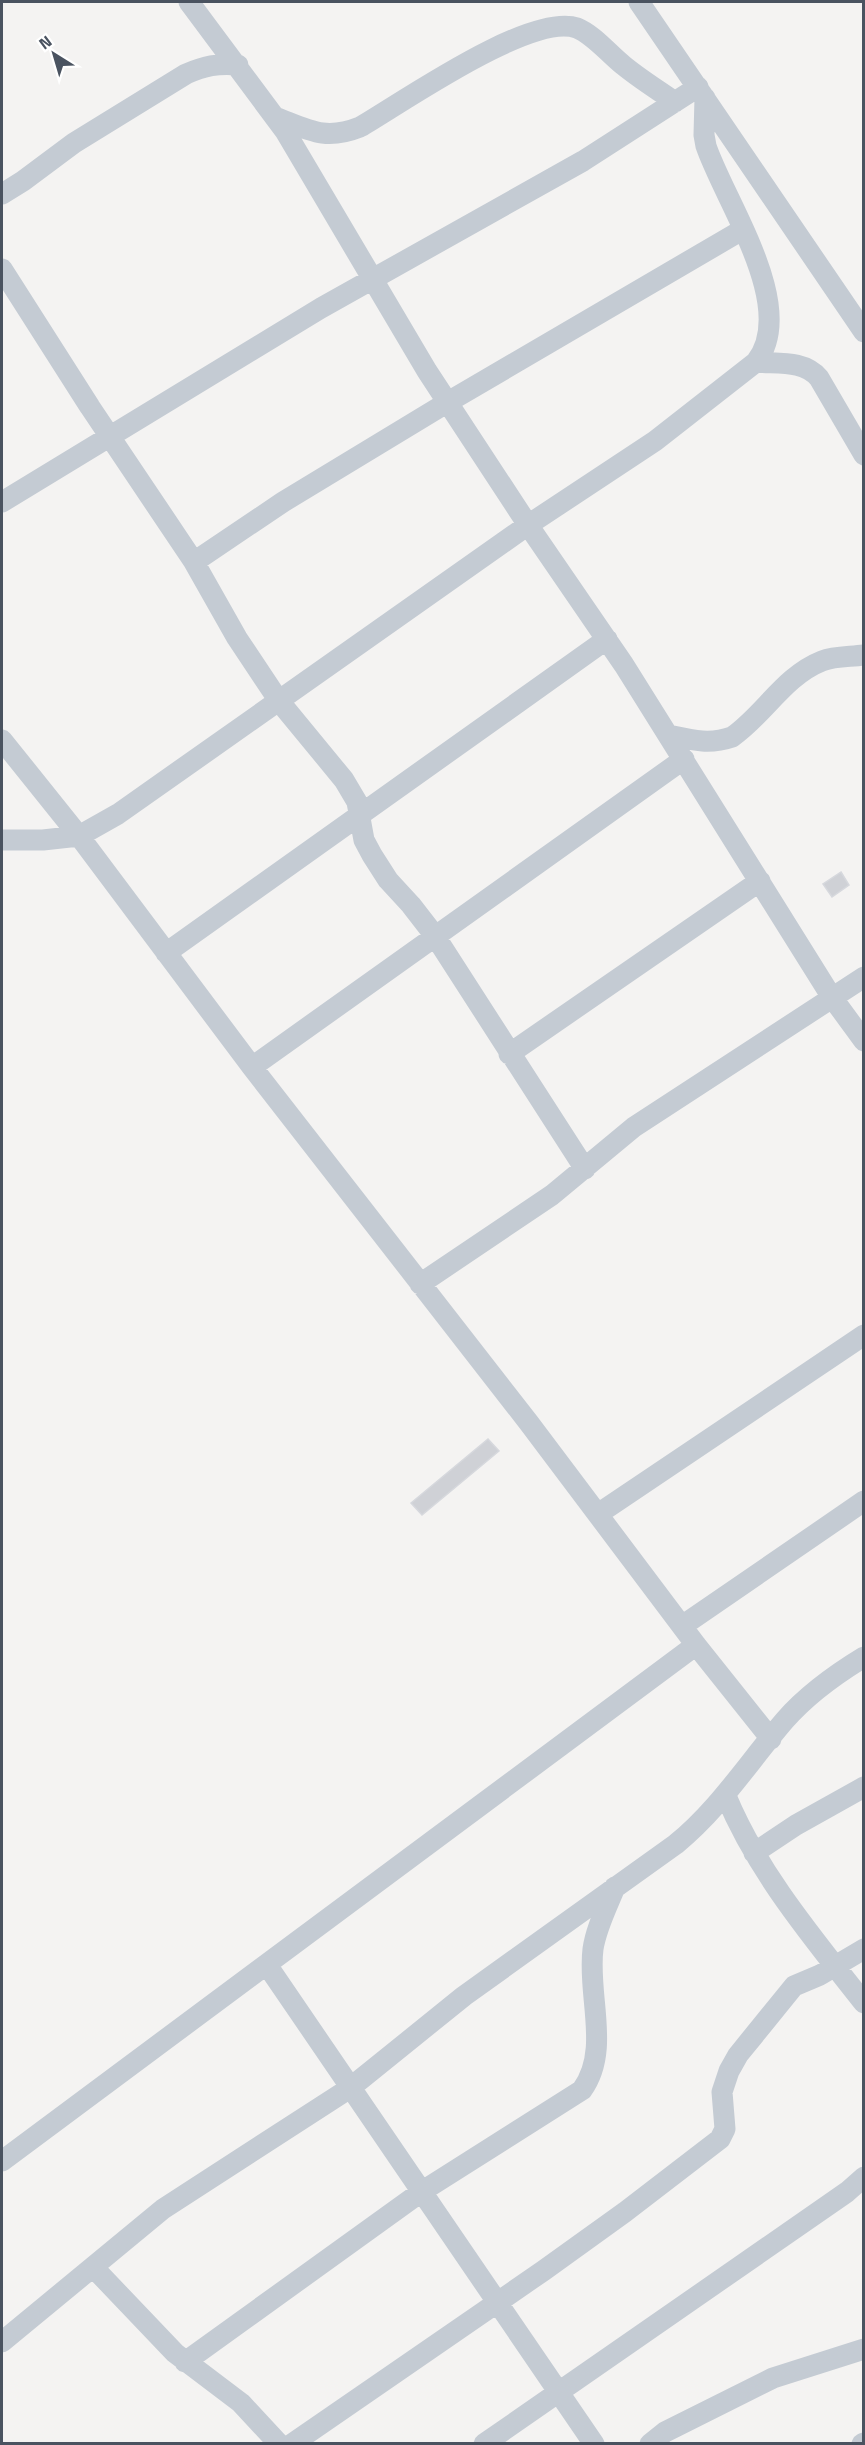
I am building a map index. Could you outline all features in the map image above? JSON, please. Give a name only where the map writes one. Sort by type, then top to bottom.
[{"type":"street","points":[[189,2],[275,117],[371,279],[448,402],[528,525],[607,639],[831,996],[864,1041]]},
{"type":"street","points":[[639,2],[864,332]]},
{"type":"street","points":[[275,117],[328,135],[343,134],[360,127],[487,51],[528,33],[551,27],[576,28],[589,35],[626,68],[675,102]]},
{"type":"street","points":[[2,194],[74,143],[186,74],[204,66],[219,63],[238,65]]},
{"type":"street","points":[[2,502],[371,279],[458,233],[583,161],[675,102],[702,92]]},
{"type":"street","points":[[2,840],[43,840],[79,836],[118,814],[528,525],[647,447],[756,362],[763,352],[769,330],[768,296],[705,146],[702,92]]},
{"type":"street","points":[[194,562],[283,502],[448,402],[742,230]]},
{"type":"street","points":[[2,269],[110,438],[194,562],[237,638],[279,701],[344,780],[357,802],[364,840],[388,880],[435,936],[585,1169]]},
{"type":"street","points":[[756,362],[800,365],[816,374],[864,455]]},
{"type":"street","points":[[166,953],[607,639]]},
{"type":"street","points":[[668,735],[702,742],[719,741],[732,737],[810,667],[832,658],[864,655]]},
{"type":"street","points":[[2,740],[79,836],[252,1067],[598,1514],[696,1645],[771,1739]]},
{"type":"street","points":[[252,1067],[684,759]]},
{"type":"street","points":[[509,1054],[760,881]]},
{"type":"street","points":[[420,1284],[552,1195],[634,1126],[831,996],[864,977]]},
{"type":"street","points":[[598,1514],[864,1335]]},
{"type":"street","points":[[682,1626],[864,1501]]},
{"type":"street","points":[[2,2161],[696,1645]]},
{"type":"street","points":[[2,2342],[163,2210],[350,2088],[464,1996],[696,1828],[726,1796],[800,1705],[864,1657]]},
{"type":"street","points":[[754,1853],[796,1825],[864,1787]]},
{"type":"street","points":[[726,1796],[739,1828],[754,1853],[788,1904],[864,2003]]},
{"type":"street","points":[[185,2362],[421,2192],[582,2090],[591,2078],[596,2058],[593,1948],[615,1887]]},
{"type":"street","points":[[292,2444],[625,2212],[720,2139],[725,2129],[722,2091],[738,2055],[794,1986],[864,1949]]},
{"type":"street","points":[[267,1965],[594,2444]]},
{"type":"street","points":[[484,2444],[557,2391],[819,2212],[864,2177]]},
{"type":"street","points":[[93,2267],[185,2362],[241,2403],[279,2444]]},
{"type":"street","points":[[650,2444],[664,2432],[772,2378],[864,2349]]},
{"type":"building","points":[[841,872],[849,885],[832,897],[823,884]]},
{"type":"building","points":[[488,1439],[499,1451],[422,1515],[411,1503]]}]
